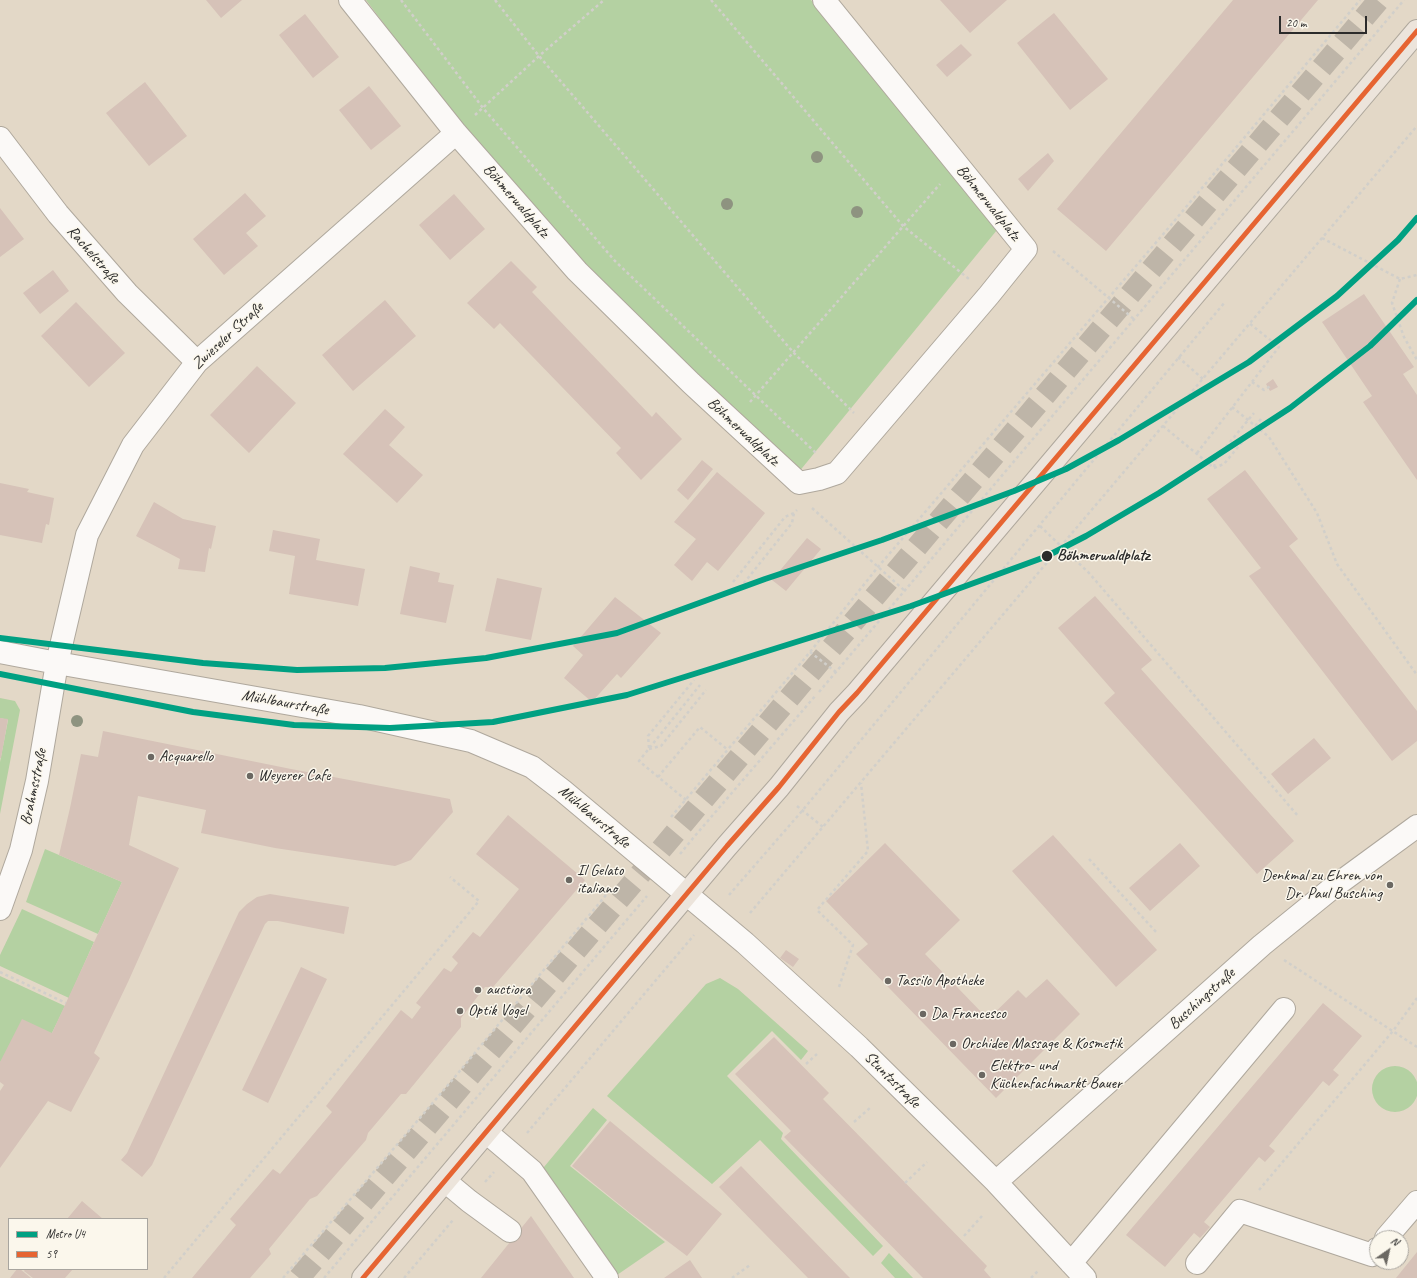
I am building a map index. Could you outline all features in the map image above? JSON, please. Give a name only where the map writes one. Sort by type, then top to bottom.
[{"type":"main road","points":[[363,1278],[779,787],[839,712],[857,693],[1417,31]]},
{"type":"street","name":"Böhmerwaldplatz","points":[[350,0],[456,133],[577,271],[733,423],[799,483],[819,479],[837,473],[989,295],[1026,249],[824,0]]},
{"type":"street","name":"Zwieseler Straße","points":[[57,663],[86,535],[134,446],[197,362],[456,133]]},
{"type":"street","name":"Rachelstraße","points":[[0,138],[58,214],[127,293],[197,362]]},
{"type":"street","name":"Mühlbaurstraße","points":[[0,652],[359,716],[471,741],[532,767],[562,790],[687,894]]},
{"type":"street","name":"Brahmsstraße","points":[[0,909],[21,850],[35,789],[57,663]]},
{"type":"street","name":"Buschingstraße","points":[[996,1182],[1262,945],[1331,889],[1417,826]]},
{"type":"street","name":"Stuntzstraße","points":[[687,894],[745,943],[859,1047],[996,1182],[1078,1270]]},
{"type":"street","points":[[1078,1270],[1284,1009]]},
{"type":"street","points":[[486,1132],[532,1171],[608,1278]]},
{"type":"street","points":[[445,1181],[469,1201],[510,1231]]},
{"type":"street","points":[[1393,1230],[1417,1202]]},
{"type":"street","points":[[1197,1263],[1240,1212],[1369,1253]]},
{"type":"path","points":[[401,0],[483,108],[615,261],[837,473]]},
{"type":"path","points":[[495,0],[539,56],[793,352],[872,431]]},
{"type":"path","points":[[456,133],[539,56],[604,0]]},
{"type":"path","points":[[711,0],[903,226],[989,295]]},
{"type":"path","points":[[670,817],[686,800],[810,652],[878,567],[1360,0]]},
{"type":"path","points":[[324,1278],[664,876],[694,837],[906,592],[1134,319],[1404,0]]},
{"type":"path","points":[[748,915],[1204,379],[1356,196],[1417,126]]},
{"type":"path","points":[[733,423],[957,164]]},
{"type":"path","points":[[1322,238],[1400,279],[1417,275]]},
{"type":"path","points":[[1026,249],[1048,247],[1134,319]]},
{"type":"path","points":[[1400,279],[1392,303],[1404,338],[1417,360]]},
{"type":"path","points":[[404,1278],[802,811],[1230,296]]},
{"type":"path","points":[[1197,453],[1279,347],[1249,324]]},
{"type":"path","points":[[1179,358],[1204,379]]},
{"type":"path","points":[[1252,382],[1264,390],[1272,385]]},
{"type":"path","points":[[1232,407],[1269,437],[1317,513],[1337,564],[1417,675]]},
{"type":"path","points":[[1214,468],[1216,459],[1254,414]]},
{"type":"path","points":[[1214,468],[1224,464],[1261,419]]},
{"type":"path","points":[[1164,426],[1214,468]]},
{"type":"path","points":[[740,588],[792,523],[794,514],[801,505]]},
{"type":"path","points":[[810,506],[906,592]]},
{"type":"path","points":[[733,582],[785,517],[794,514]]},
{"type":"path","points":[[1040,526],[1089,573],[1298,816]]},
{"type":"path","points":[[810,652],[836,672]]},
{"type":"path","points":[[649,749],[648,736],[694,680]]},
{"type":"path","points":[[686,800],[639,761],[700,685]]},
{"type":"path","points":[[649,749],[661,746],[706,690]]},
{"type":"path","points":[[658,776],[700,727],[728,750]]},
{"type":"path","points":[[839,987],[853,945],[817,910],[868,851],[861,783]]},
{"type":"path","points":[[793,803],[822,827]]},
{"type":"path","points":[[1089,859],[1157,933]]},
{"type":"path","points":[[164,1278],[479,901],[450,877]]},
{"type":"path","points":[[283,1278],[454,1078],[611,889]]},
{"type":"path","points":[[1262,945],[1417,1047]]},
{"type":"path","points":[[0,972],[66,1003]]},
{"type":"path","points":[[1240,1212],[1393,1031],[1417,998]]},
{"type":"path","points":[[806,1064],[817,1054]]},
{"type":"path","points":[[854,1122],[871,1107]]},
{"type":"path","points":[[905,1183],[927,1162]]},
{"type":"path","points":[[964,1236],[982,1216]]},
{"type":"path","points":[[732,1278],[750,1265]]},
{"type":"path","points":[[1031,1278],[1038,1271]]},
{"type":"green space","points":[[366,0],[811,0],[997,230],[798,473],[595,279],[461,126]]},
{"type":"green space","points":[[0,698],[15,701],[20,710],[0,814],[0,762],[8,720],[0,718]]},
{"type":"green space","points":[[45,849],[122,882],[98,934],[26,902]]},
{"type":"green space","points":[[22,909],[94,942],[69,998],[0,966],[0,955]]},
{"type":"green space","points":[[0,976],[65,1006],[52,1033],[0,1062]]},
{"type":"green space","points":[[720,978],[738,989],[808,1051],[801,1060],[772,1031],[727,1076],[783,1133],[781,1139],[883,1246],[873,1256],[760,1140],[712,1184],[607,1096],[706,984]]},
{"type":"green space","points":[[1400,1066],[1404,1067],[1414,1076],[1417,1080],[1417,1098],[1408,1108],[1400,1112],[1390,1112],[1382,1108],[1373,1098],[1372,1084],[1376,1076],[1386,1067]]},
{"type":"green space","points":[[593,1108],[607,1120],[570,1166],[665,1242],[617,1275],[539,1173]]},
{"type":"green space","points":[[889,1253],[913,1278],[895,1278],[881,1263]]},
{"type":"building","points":[[206,0],[242,0],[221,18]]},
{"type":"building","points":[[940,0],[1007,0],[970,33]]},
{"type":"building","points":[[1233,0],[1318,0],[1106,251],[1057,209]]},
{"type":"building","points":[[1054,13],[1108,79],[1070,110],[1017,43]]},
{"type":"building","points":[[305,14],[339,57],[313,78],[279,35]]},
{"type":"building","points":[[961,44],[972,55],[947,77],[936,65]]},
{"type":"building","points":[[145,82],[187,136],[149,166],[106,113]]},
{"type":"building","points":[[369,86],[401,126],[371,150],[339,110]]},
{"type":"building","points":[[1048,153],[1054,161],[1028,191],[1018,179]]},
{"type":"building","points":[[245,193],[266,216],[246,233],[258,246],[224,275],[193,239]]},
{"type":"building","points":[[454,194],[485,229],[450,260],[419,225]]},
{"type":"building","points":[[0,208],[24,239],[0,257]]},
{"type":"building","points":[[511,261],[537,287],[532,292],[652,417],[656,412],[682,439],[641,480],[616,453],[621,448],[500,323],[494,329],[467,303]]},
{"type":"building","points":[[53,270],[69,291],[40,314],[23,293]]},
{"type":"building","points":[[1364,294],[1414,367],[1403,374],[1417,395],[1417,480],[1363,402],[1372,396],[1322,322]]},
{"type":"building","points":[[385,300],[416,336],[353,391],[322,355]]},
{"type":"building","points":[[76,302],[125,353],[89,387],[41,336]]},
{"type":"building","points":[[257,366],[296,403],[249,453],[210,415]]},
{"type":"building","points":[[1273,379],[1278,387],[1270,391],[1266,384]]},
{"type":"building","points":[[385,409],[405,427],[389,445],[423,475],[397,503],[343,454]]},
{"type":"building","points":[[702,460],[713,469],[688,500],[677,490]]},
{"type":"building","points":[[1245,470],[1298,539],[1289,546],[1417,711],[1417,741],[1392,761],[1249,576],[1261,568],[1207,499]]},
{"type":"building","points":[[717,472],[765,513],[718,571],[707,562],[692,581],[674,565],[696,539],[674,522]]},
{"type":"building","points":[[0,483],[29,489],[27,492],[54,498],[49,525],[46,524],[42,543],[0,535]]},
{"type":"building","points":[[154,502],[183,519],[216,526],[211,549],[209,548],[205,572],[178,569],[180,559],[136,536]]},
{"type":"building","points":[[273,530],[320,539],[316,560],[365,569],[358,606],[289,594],[295,556],[269,551]]},
{"type":"building","points":[[807,538],[821,549],[786,591],[772,580]]},
{"type":"building","points":[[410,566],[440,573],[438,582],[454,585],[446,623],[400,614]]},
{"type":"building","points":[[497,578],[542,588],[531,640],[485,631]]},
{"type":"building","points":[[1095,596],[1152,660],[1141,669],[1294,841],[1257,874],[1104,703],[1115,693],[1058,628]]},
{"type":"building","points":[[615,597],[661,633],[621,678],[617,674],[592,702],[564,678],[583,655],[573,646]]},
{"type":"building","points":[[0,718],[8,719],[1,758],[0,758]]},
{"type":"building","points":[[103,731],[450,799],[453,812],[411,860],[395,866],[275,848],[201,833],[206,810],[138,796],[129,845],[179,868],[128,982],[94,1053],[100,1058],[71,1112],[48,1101],[0,1168],[0,1091],[4,1085],[0,1082],[0,1062],[22,1019],[52,1033],[122,882],[59,855],[81,754],[98,757]]},
{"type":"building","points":[[1314,738],[1331,758],[1288,794],[1271,774]]},
{"type":"building","points":[[508,815],[585,880],[493,987],[485,987],[461,1018],[461,1027],[406,1094],[401,1094],[368,1133],[366,1140],[317,1196],[310,1199],[269,1249],[271,1254],[250,1278],[192,1278],[236,1225],[230,1219],[273,1169],[280,1174],[332,1112],[326,1106],[401,1010],[412,1019],[421,1007],[416,1003],[444,968],[451,972],[458,963],[452,957],[473,932],[480,937],[519,889],[476,854]]},
{"type":"building","points":[[1053,835],[1157,950],[1116,987],[1012,871]]},
{"type":"building","points":[[885,843],[960,920],[925,954],[988,1019],[1018,990],[1026,998],[1047,979],[1080,1014],[996,1098],[856,954],[868,944],[826,901]]},
{"type":"building","points":[[1180,843],[1200,866],[1150,911],[1129,888]]},
{"type":"building","points":[[270,894],[349,907],[344,934],[278,921],[268,921],[265,924],[152,1165],[142,1177],[121,1160],[127,1153],[239,912],[257,897]]},
{"type":"building","points":[[786,950],[799,959],[793,967],[780,958]]},
{"type":"building","points":[[301,967],[327,979],[268,1103],[242,1090]]},
{"type":"building","points":[[1323,1003],[1362,1036],[1333,1070],[1339,1075],[1329,1086],[1323,1081],[1269,1146],[1275,1151],[1265,1162],[1259,1157],[1204,1222],[1210,1227],[1200,1238],[1194,1233],[1165,1267],[1126,1235]]},
{"type":"building","points":[[774,1037],[829,1093],[823,1099],[987,1266],[984,1270],[991,1278],[923,1278],[784,1137],[791,1131],[735,1074]]},
{"type":"building","points":[[610,1121],[722,1214],[687,1256],[630,1213],[572,1166]]},
{"type":"building","points":[[741,1166],[850,1278],[808,1278],[719,1187]]},
{"type":"building","points":[[82,1201],[102,1218],[68,1218]]},
{"type":"building","points":[[531,1216],[574,1278],[481,1278]]},
{"type":"building","points":[[1417,1252],[1417,1278],[1396,1278],[1402,1270],[1409,1270],[1409,1262]]},
{"type":"building","points":[[690,1260],[702,1278],[664,1278]]},
{"type":"building","points":[[16,1270],[21,1270],[31,1278],[10,1278]]},
{"type":"building","points":[[72,1270],[65,1278],[33,1278],[24,1271]]},
{"type":"tunnel","points":[[299,1278],[1379,0]]},
{"type":"metro line","name":"U4","points":[[0,638],[203,663],[297,670],[385,668],[486,658],[617,633],[765,579],[882,540],[1014,491],[1066,469],[1119,440],[1249,362],[1337,296],[1398,240],[1417,218]]},
{"type":"metro line","name":"U4","points":[[0,674],[193,712],[294,725],[390,728],[493,722],[627,695],[911,606],[1045,557],[1086,536],[1159,493],[1290,408],[1370,346],[1417,300]]},
{"type":"transit line","name":"59","points":[[363,1278],[727,846],[779,787],[839,712],[857,693],[1417,31]]},
{"type":"place","name":"Böhmerwaldplatz","points":[[1047,556]]},
{"type":"place","name":"Acquarello","points":[[151,757]]},
{"type":"place","name":"Weyerer Cafe","points":[[250,776]]},
{"type":"place","name":"Il Gelato italiano","points":[[569,880]]},
{"type":"place","name":"Denkmal zu Ehren von Dr. Paul Busching","points":[[1390,885]]},
{"type":"place","name":"Tassilo Apotheke","points":[[888,981]]},
{"type":"place","name":"auctiora","points":[[478,990]]},
{"type":"place","name":"Optik Vogel","points":[[460,1011]]},
{"type":"place","name":"Da Francesco","points":[[923,1014]]},
{"type":"place","name":"Orchidee Massage & Kosmetik","points":[[953,1044]]},
{"type":"place","name":"Elektro- und Küchenfachmarkt Bauer","points":[[982,1075]]}]
